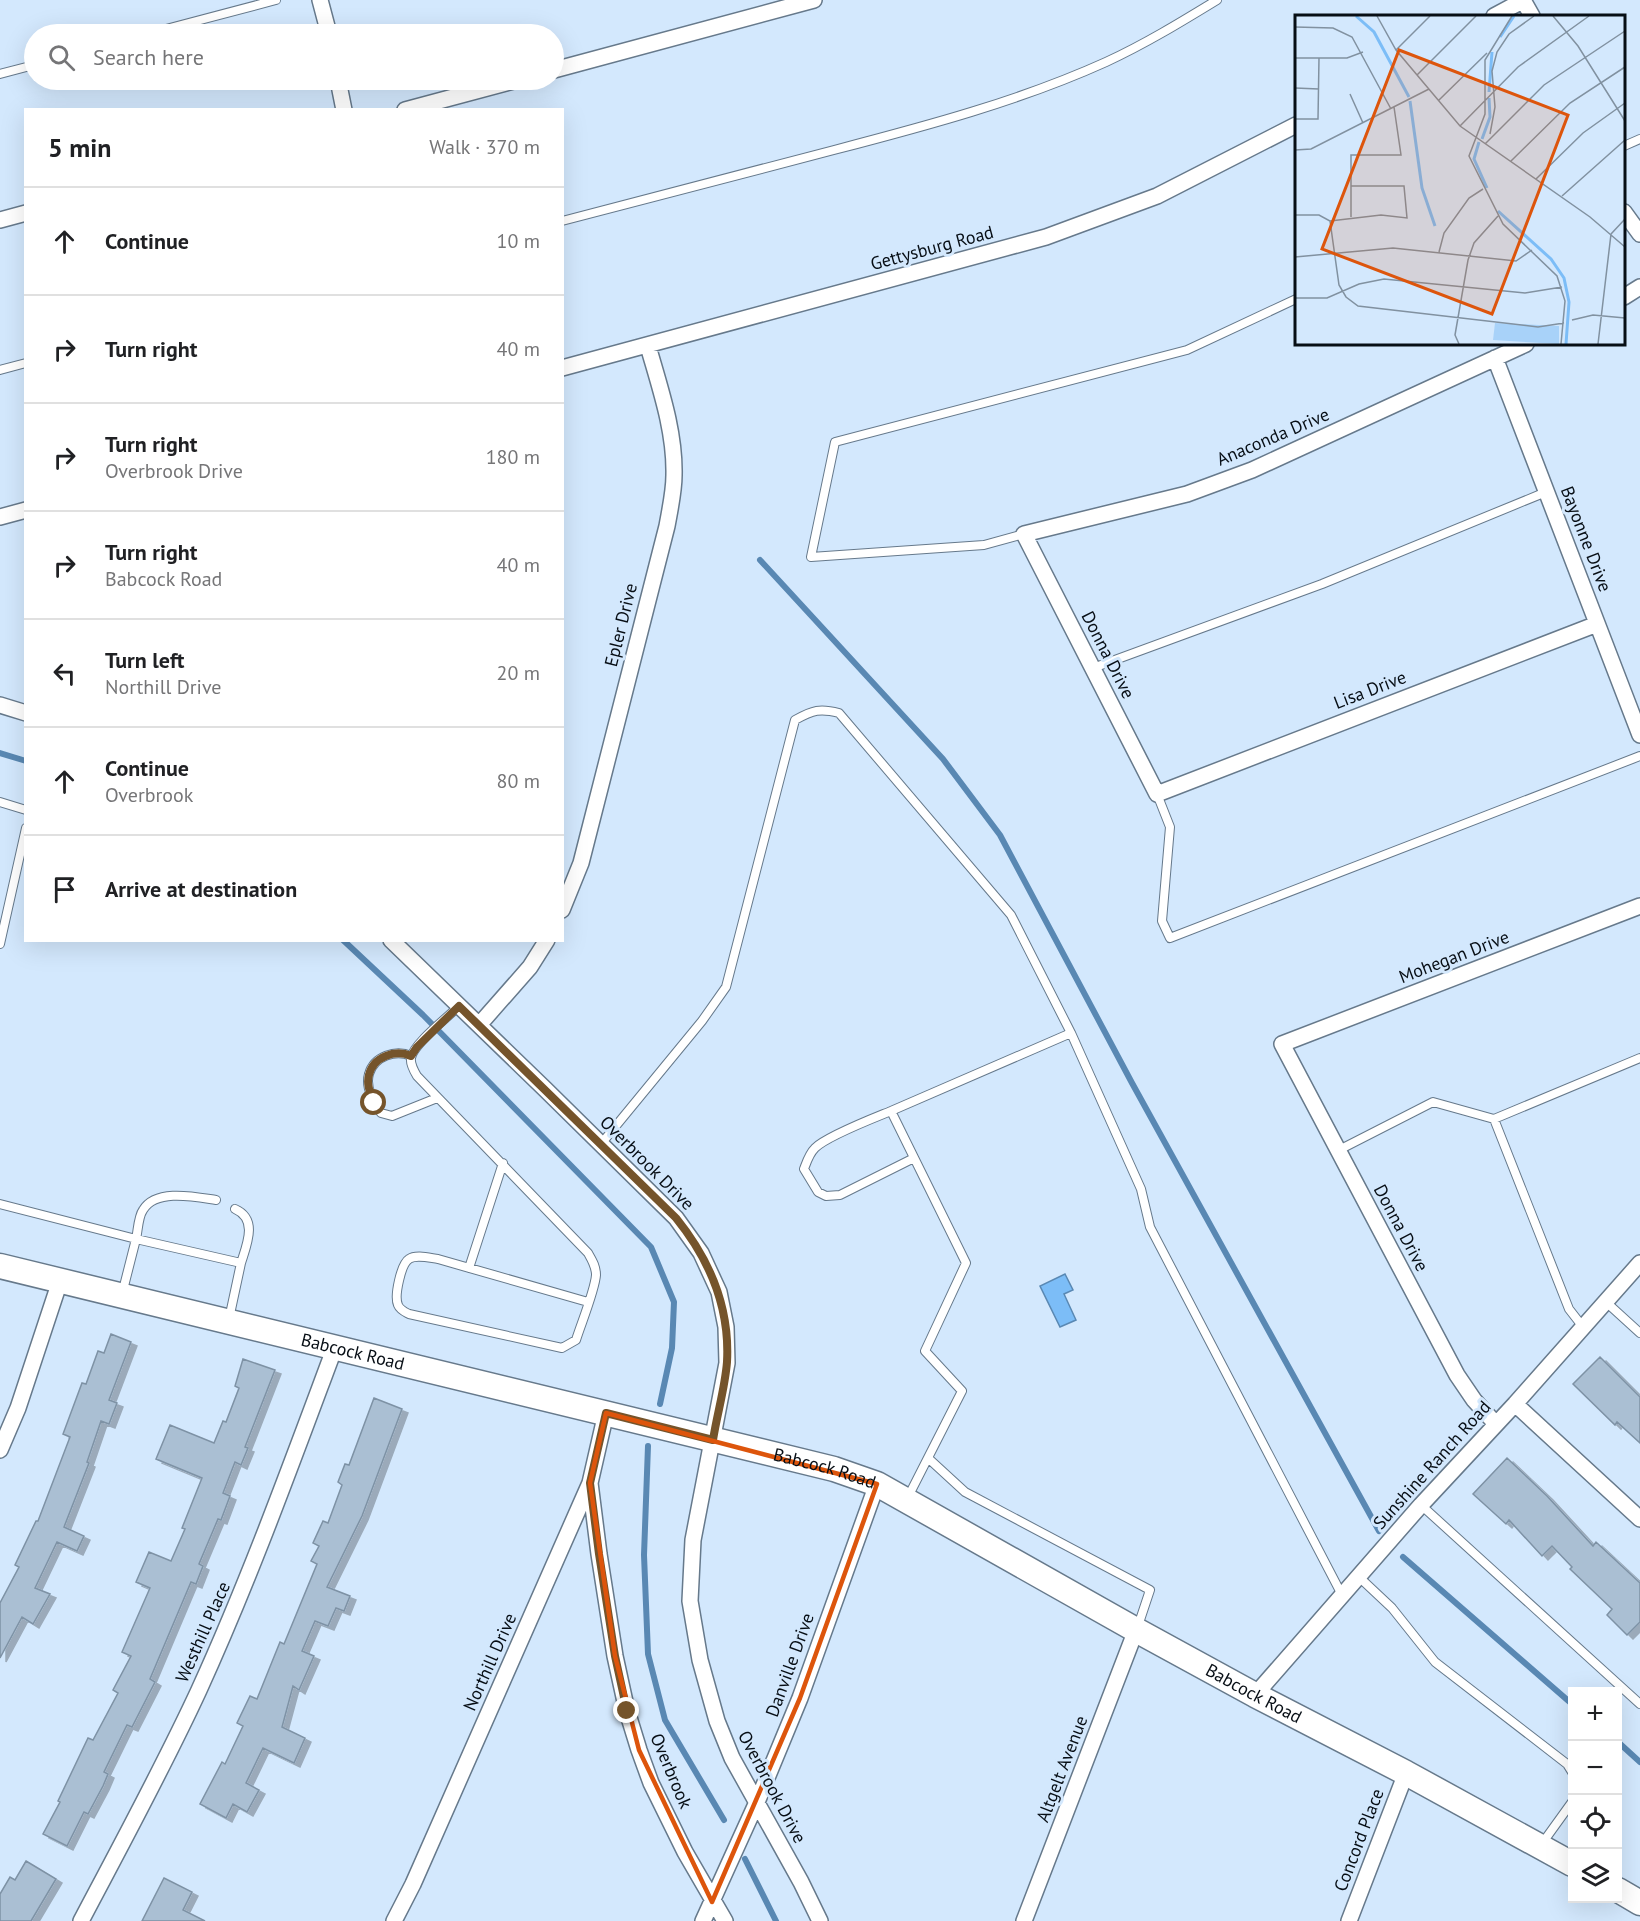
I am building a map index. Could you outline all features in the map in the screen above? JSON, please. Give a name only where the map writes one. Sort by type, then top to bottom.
[{"type":"main road","name":"Babcock Road","points":[[0,1266],[834,1469],[877,1484],[1136,1630],[1568,1862]]},
{"type":"main road","points":[[1622,1893],[1640,1903]]},
{"type":"street","points":[[320,0],[326,24]]},
{"type":"street","points":[[564,67],[814,0]]},
{"type":"street","points":[[1496,15],[1523,0],[1531,15]]},
{"type":"street","points":[[340,90],[344,108]]},
{"type":"street","points":[[412,108],[480,90]]},
{"type":"street","name":"Gettysburg Road","points":[[564,367],[1046,237],[1157,196],[1295,126]]},
{"type":"street","points":[[0,220],[24,214]]},
{"type":"street","points":[[1625,215],[1640,234]]},
{"type":"street","points":[[1625,296],[1640,287]]},
{"type":"street","name":"Anaconda Drive","points":[[1024,534],[1186,494],[1252,470],[1524,345]]},
{"type":"street","name":"Epler Drive","points":[[564,905],[580,862],[664,538],[673,490],[674,473],[667,414],[648,346]]},
{"type":"street","name":"Bayonne Drive","points":[[1495,358],[1640,735]]},
{"type":"street","points":[[0,517],[24,511]]},
{"type":"street","name":"Donna Drive","points":[[1024,534],[1157,794]]},
{"type":"street","name":"Lisa Drive","points":[[1157,794],[1597,624]]},
{"type":"street","points":[[0,705],[24,713]]},
{"type":"street","name":"Mohegan Drive","points":[[1282,1044],[1640,906]]},
{"type":"street","name":"Overbrook Drive","points":[[393,942],[676,1218],[701,1253],[718,1292],[726,1328],[727,1363],[693,1540],[690,1601],[700,1660],[717,1721],[732,1758],[801,1882],[820,1921]]},
{"type":"street","points":[[479,1025],[530,967],[546,942]]},
{"type":"street","name":"Donna Drive","points":[[1282,1044],[1457,1376],[1474,1400],[1496,1424]]},
{"type":"street","name":"Sunshine Ranch Road","points":[[1255,1695],[1421,1505],[1515,1404],[1640,1263]]},
{"type":"street","points":[[0,1450],[18,1408],[60,1281]]},
{"type":"street","name":"Westhill Place","points":[[81,1921],[145,1800],[199,1690],[248,1575],[336,1347]]},
{"type":"street","points":[[1515,1404],[1640,1519]]},
{"type":"street","name":"Northill Drive","points":[[394,1921],[590,1483],[606,1413]]},
{"type":"street","name":"Overbrook","points":[[590,1483],[615,1656],[627,1711],[639,1750],[651,1783],[712,1902],[725,1921]]},
{"type":"street","name":"Danville Drive","points":[[703,1921],[757,1802],[800,1698],[877,1484]]},
{"type":"street","name":"Altgelt Avenue","points":[[1024,1921],[1136,1630]]},
{"type":"street","name":"Concord Place","points":[[1349,1921],[1406,1773]]},
{"type":"lane","points":[[185,24],[276,0]]},
{"type":"lane","points":[[564,220],[877,138],[1031,91],[1105,62],[1167,31],[1217,0]]},
{"type":"lane","points":[[0,74],[24,67]]},
{"type":"lane","points":[[1625,145],[1640,139]]},
{"type":"lane","points":[[1024,534],[984,545],[811,557],[835,442],[1187,350],[1295,298]]},
{"type":"lane","points":[[0,370],[24,364]]},
{"type":"lane","points":[[1093,668],[1322,584],[1546,492]]},
{"type":"lane","points":[[601,1144],[702,1021],[726,987],[795,720],[824,709],[839,713],[1011,915],[1071,1034],[1141,1189],[1150,1227],[1342,1595]]},
{"type":"lane","points":[[1157,794],[1170,827],[1162,921],[1170,938],[1640,756]]},
{"type":"lane","points":[[0,802],[24,809]]},
{"type":"lane","points":[[0,944],[24,837]]},
{"type":"lane","points":[[459,1006],[417,1047],[411,1056],[417,1076],[436,1098],[503,1163],[591,1258],[595,1264],[596,1276],[588,1302],[576,1340],[562,1348],[409,1314],[398,1305],[396,1298],[402,1268],[409,1259],[416,1256],[438,1259],[588,1302]]},
{"type":"lane","points":[[914,1158],[840,1196],[826,1196],[818,1192],[804,1169],[807,1159],[816,1147],[864,1122],[1071,1034]]},
{"type":"lane","points":[[411,1056],[403,1052],[387,1054],[375,1064],[369,1074],[368,1087],[374,1103],[381,1113],[392,1116],[436,1098]]},
{"type":"lane","points":[[1337,1151],[1433,1102],[1494,1119],[1640,1058]]},
{"type":"lane","points":[[891,1111],[966,1263],[925,1351],[962,1391],[906,1501]]},
{"type":"lane","points":[[1494,1119],[1569,1309],[1583,1327]]},
{"type":"lane","points":[[469,1268],[503,1163]]},
{"type":"lane","points":[[122,1295],[143,1210],[154,1201],[182,1194],[216,1200]]},
{"type":"lane","points":[[0,1204],[241,1263]]},
{"type":"lane","points":[[229,1321],[247,1244],[249,1221],[244,1214],[234,1209]]},
{"type":"lane","points":[[1606,1302],[1640,1333]]},
{"type":"lane","points":[[928,1458],[965,1492],[1150,1590],[1136,1630]]},
{"type":"lane","points":[[1421,1505],[1640,1704]]},
{"type":"lane","points":[[1359,1577],[1392,1608],[1435,1662],[1568,1766]]},
{"type":"lane","points":[[1540,1846],[1568,1808]]},
{"type":"highlighted area","points":[[606,1413],[877,1484],[800,1698],[712,1902],[639,1750],[615,1656],[590,1483]]},
{"type":"water","points":[[1065,1274],[1073,1290],[1064,1294],[1076,1320],[1060,1327],[1040,1286]]},
{"type":"building","points":[[111,1334],[131,1342],[109,1400],[117,1403],[109,1424],[101,1421],[87,1462],[89,1463],[64,1527],[84,1536],[77,1551],[57,1542],[35,1588],[50,1594],[33,1624],[22,1617],[0,1658],[0,1603],[19,1567],[15,1565],[38,1521],[70,1437],[63,1434],[82,1383],[86,1384],[98,1351],[104,1353]]},
{"type":"building","points":[[1600,1357],[1640,1397],[1640,1443],[1617,1422],[1615,1425],[1573,1384]]},
{"type":"building","points":[[243,1359],[275,1370],[245,1447],[248,1448],[241,1465],[235,1462],[223,1493],[230,1496],[199,1564],[203,1566],[196,1584],[191,1582],[150,1679],[155,1682],[132,1727],[127,1725],[104,1772],[108,1774],[103,1786],[88,1814],[84,1812],[67,1846],[43,1834],[60,1802],[58,1801],[88,1738],[93,1740],[118,1693],[113,1690],[131,1656],[122,1652],[150,1588],[136,1582],[149,1552],[171,1561],[185,1529],[182,1528],[202,1478],[156,1459],[170,1425],[214,1443],[223,1421],[226,1422],[239,1388],[235,1386]]},
{"type":"building","points":[[374,1398],[402,1409],[362,1516],[327,1587],[350,1596],[344,1611],[336,1608],[328,1626],[315,1621],[302,1651],[314,1656],[299,1690],[293,1686],[282,1727],[305,1738],[294,1763],[263,1748],[246,1783],[259,1790],[247,1812],[233,1804],[226,1818],[200,1804],[222,1762],[225,1764],[243,1726],[237,1723],[250,1696],[257,1699],[280,1642],[284,1644],[317,1564],[311,1561],[319,1546],[313,1543],[323,1521],[328,1523],[342,1485],[338,1482],[345,1464],[349,1465]]},
{"type":"building","points":[[1507,1458],[1547,1496],[1593,1546],[1596,1542],[1640,1583],[1640,1622],[1627,1635],[1607,1615],[1612,1609],[1570,1569],[1572,1567],[1552,1546],[1542,1556],[1509,1520],[1506,1524],[1473,1494]]},
{"type":"building","points":[[26,1861],[56,1879],[31,1921],[0,1921],[0,1894],[10,1877],[15,1880]]},
{"type":"building","points":[[164,1878],[192,1892],[183,1910],[205,1921],[142,1921]]},
{"type":"waterway","points":[[760,560],[943,759],[1000,835],[1132,1083],[1379,1531]]},
{"type":"waterway","points":[[0,753],[24,760]]},
{"type":"waterway","points":[[345,942],[423,1015],[651,1247],[674,1302],[672,1348],[660,1404]]},
{"type":"waterway","points":[[648,1446],[644,1555],[648,1654],[665,1720],[724,1820]]},
{"type":"waterway","points":[[1403,1557],[1568,1701]]},
{"type":"waterway","points":[[1622,1746],[1640,1762]]},
{"type":"waterway","points":[[745,1859],[776,1921]]},
{"type":"route","points":[[374,1103],[368,1087],[369,1074],[375,1064],[387,1054],[403,1052],[411,1056],[417,1047],[459,1006],[676,1218],[701,1253],[718,1292],[726,1328],[727,1363],[713,1440],[606,1413],[590,1483],[615,1656],[627,1711]]}]
